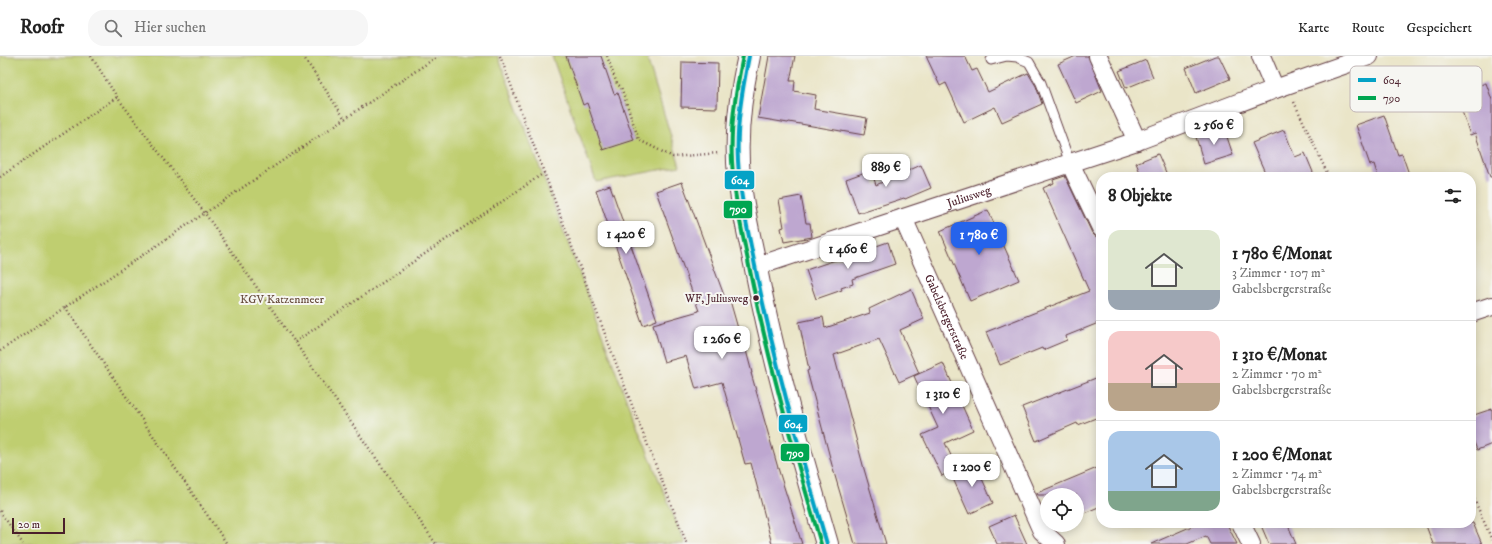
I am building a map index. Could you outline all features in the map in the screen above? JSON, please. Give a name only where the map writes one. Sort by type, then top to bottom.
[{"type":"street","points":[[748,56],[741,97],[737,153],[742,202],[776,364],[827,544]]},
{"type":"street","points":[[1098,56],[1137,141]]},
{"type":"street","points":[[1261,56],[1280,87]]},
{"type":"street","name":"Juliusweg","points":[[756,267],[1137,141],[1280,87],[1369,56]]},
{"type":"street","points":[[1070,163],[1096,218]]},
{"type":"street","name":"Gabelsbergerstraße","points":[[903,218],[1042,531],[1056,544]]},
{"type":"street","points":[[1476,311],[1492,306]]},
{"type":"street","points":[[1243,528],[1251,544]]},
{"type":"lane","points":[[992,60],[1007,56],[1017,57],[1029,62],[1041,83],[1070,163]]},
{"type":"path","points":[[91,56],[117,97],[204,212],[436,544]]},
{"type":"path","points":[[303,56],[345,119]]},
{"type":"path","points":[[0,351],[204,212],[438,56]]},
{"type":"path","points":[[500,56],[633,408],[687,544]]},
{"type":"path","points":[[608,56],[617,84],[620,86],[639,140],[673,157],[737,153]]},
{"type":"path","points":[[1280,87],[1326,172]]},
{"type":"path","points":[[0,177],[117,97]]},
{"type":"path","points":[[295,342],[544,173]]},
{"type":"path","points":[[65,307],[227,544]]},
{"type":"path","points":[[1476,503],[1492,540]]},
{"type":"path","points":[[0,511],[23,544]]},
{"type":"green space","name":"KGV Katzenmeer","points":[[0,56],[498,56],[629,406],[685,544],[0,544]]},
{"type":"green space","points":[[552,56],[653,56],[647,58],[680,166],[596,182]]},
{"type":"building","points":[[566,56],[601,56],[614,94],[618,93],[634,140],[603,150],[587,103],[583,105]]},
{"type":"building","points":[[769,56],[795,56],[790,81],[795,81],[794,91],[816,95],[814,109],[867,118],[864,135],[758,118]]},
{"type":"building","points":[[926,56],[965,56],[972,71],[977,69],[988,92],[1028,73],[1036,86],[1042,104],[1002,122],[995,107],[964,122],[946,83],[940,86]]},
{"type":"building","points":[[1076,56],[1088,56],[1102,91],[1076,103],[1058,64]]},
{"type":"building","points":[[1215,56],[1219,56],[1230,79],[1196,93],[1186,68]]},
{"type":"building","points":[[1146,60],[1153,77],[1126,88],[1119,71]]},
{"type":"building","points":[[682,62],[718,63],[717,108],[681,107]]},
{"type":"building","points":[[1486,83],[1492,100],[1492,177],[1490,177],[1475,133],[1470,135],[1462,112],[1482,112],[1482,84]]},
{"type":"building","points":[[1384,115],[1398,155],[1402,154],[1408,172],[1376,172],[1374,164],[1370,165],[1356,125]]},
{"type":"building","points":[[1224,128],[1233,155],[1204,164],[1196,137]]},
{"type":"building","points":[[1284,130],[1295,157],[1305,153],[1313,172],[1265,172],[1252,143]]},
{"type":"building","points":[[1158,154],[1166,172],[1140,172],[1136,163]]},
{"type":"building","points":[[921,165],[931,188],[905,199],[904,198],[858,213],[846,179],[871,170],[876,185]]},
{"type":"building","points":[[1065,176],[1092,233],[1096,236],[1096,324],[1066,336],[1067,340],[1043,350],[1042,348],[1000,365],[986,332],[1089,291],[1043,188],[1054,183],[1053,180]]},
{"type":"building","points":[[682,182],[725,298],[729,297],[741,339],[743,339],[778,468],[802,544],[772,544],[751,463],[745,464],[722,382],[696,389],[686,356],[664,362],[653,324],[699,311],[656,191]]},
{"type":"building","points":[[610,185],[657,320],[643,325],[596,190]]},
{"type":"building","points":[[801,196],[806,223],[810,223],[812,237],[784,242],[781,228],[784,227],[779,200]]},
{"type":"building","points":[[988,210],[1019,280],[970,301],[940,231]]},
{"type":"building","points":[[888,242],[895,264],[852,279],[853,284],[841,288],[842,290],[816,299],[806,270]]},
{"type":"building","points":[[911,289],[924,319],[900,330],[919,373],[899,382],[879,339],[834,355],[864,469],[886,544],[855,544],[807,371],[809,370],[799,322],[823,317],[825,328],[870,313],[869,309]]},
{"type":"building","points":[[943,363],[973,430],[945,443],[957,468],[942,476],[922,435],[938,428],[914,376]]},
{"type":"building","points":[[1096,378],[1096,418],[1078,425],[1077,423],[1036,441],[1022,407]]},
{"type":"building","points":[[1492,409],[1492,444],[1477,450],[1476,447],[1476,414]]},
{"type":"building","points":[[974,461],[993,503],[969,514],[950,472]]},
{"type":"building","points":[[1096,468],[1096,508],[1084,513],[1084,488],[1049,488]]},
{"type":"building","points":[[1014,515],[1027,544],[997,544],[989,526]]},
{"type":"building","points":[[1188,528],[1229,528],[1237,544],[1210,544],[1206,536],[1187,544],[1151,544]]},
{"type":"building","points":[[1262,528],[1289,528],[1296,544],[1269,544]]},
{"type":"building","points":[[1427,528],[1475,528],[1482,544],[1433,544]]},
{"type":"transit line","name":"790","points":[[743,56],[736,95],[732,135],[732,161],[736,201],[756,301],[773,371],[821,544]]},
{"type":"transit line","name":"604","points":[[749,56],[742,95],[738,135],[738,161],[742,201],[762,301],[779,371],[827,544]]},
{"type":"place","name":"WF, Juliusweg","points":[[756,298]]}]
